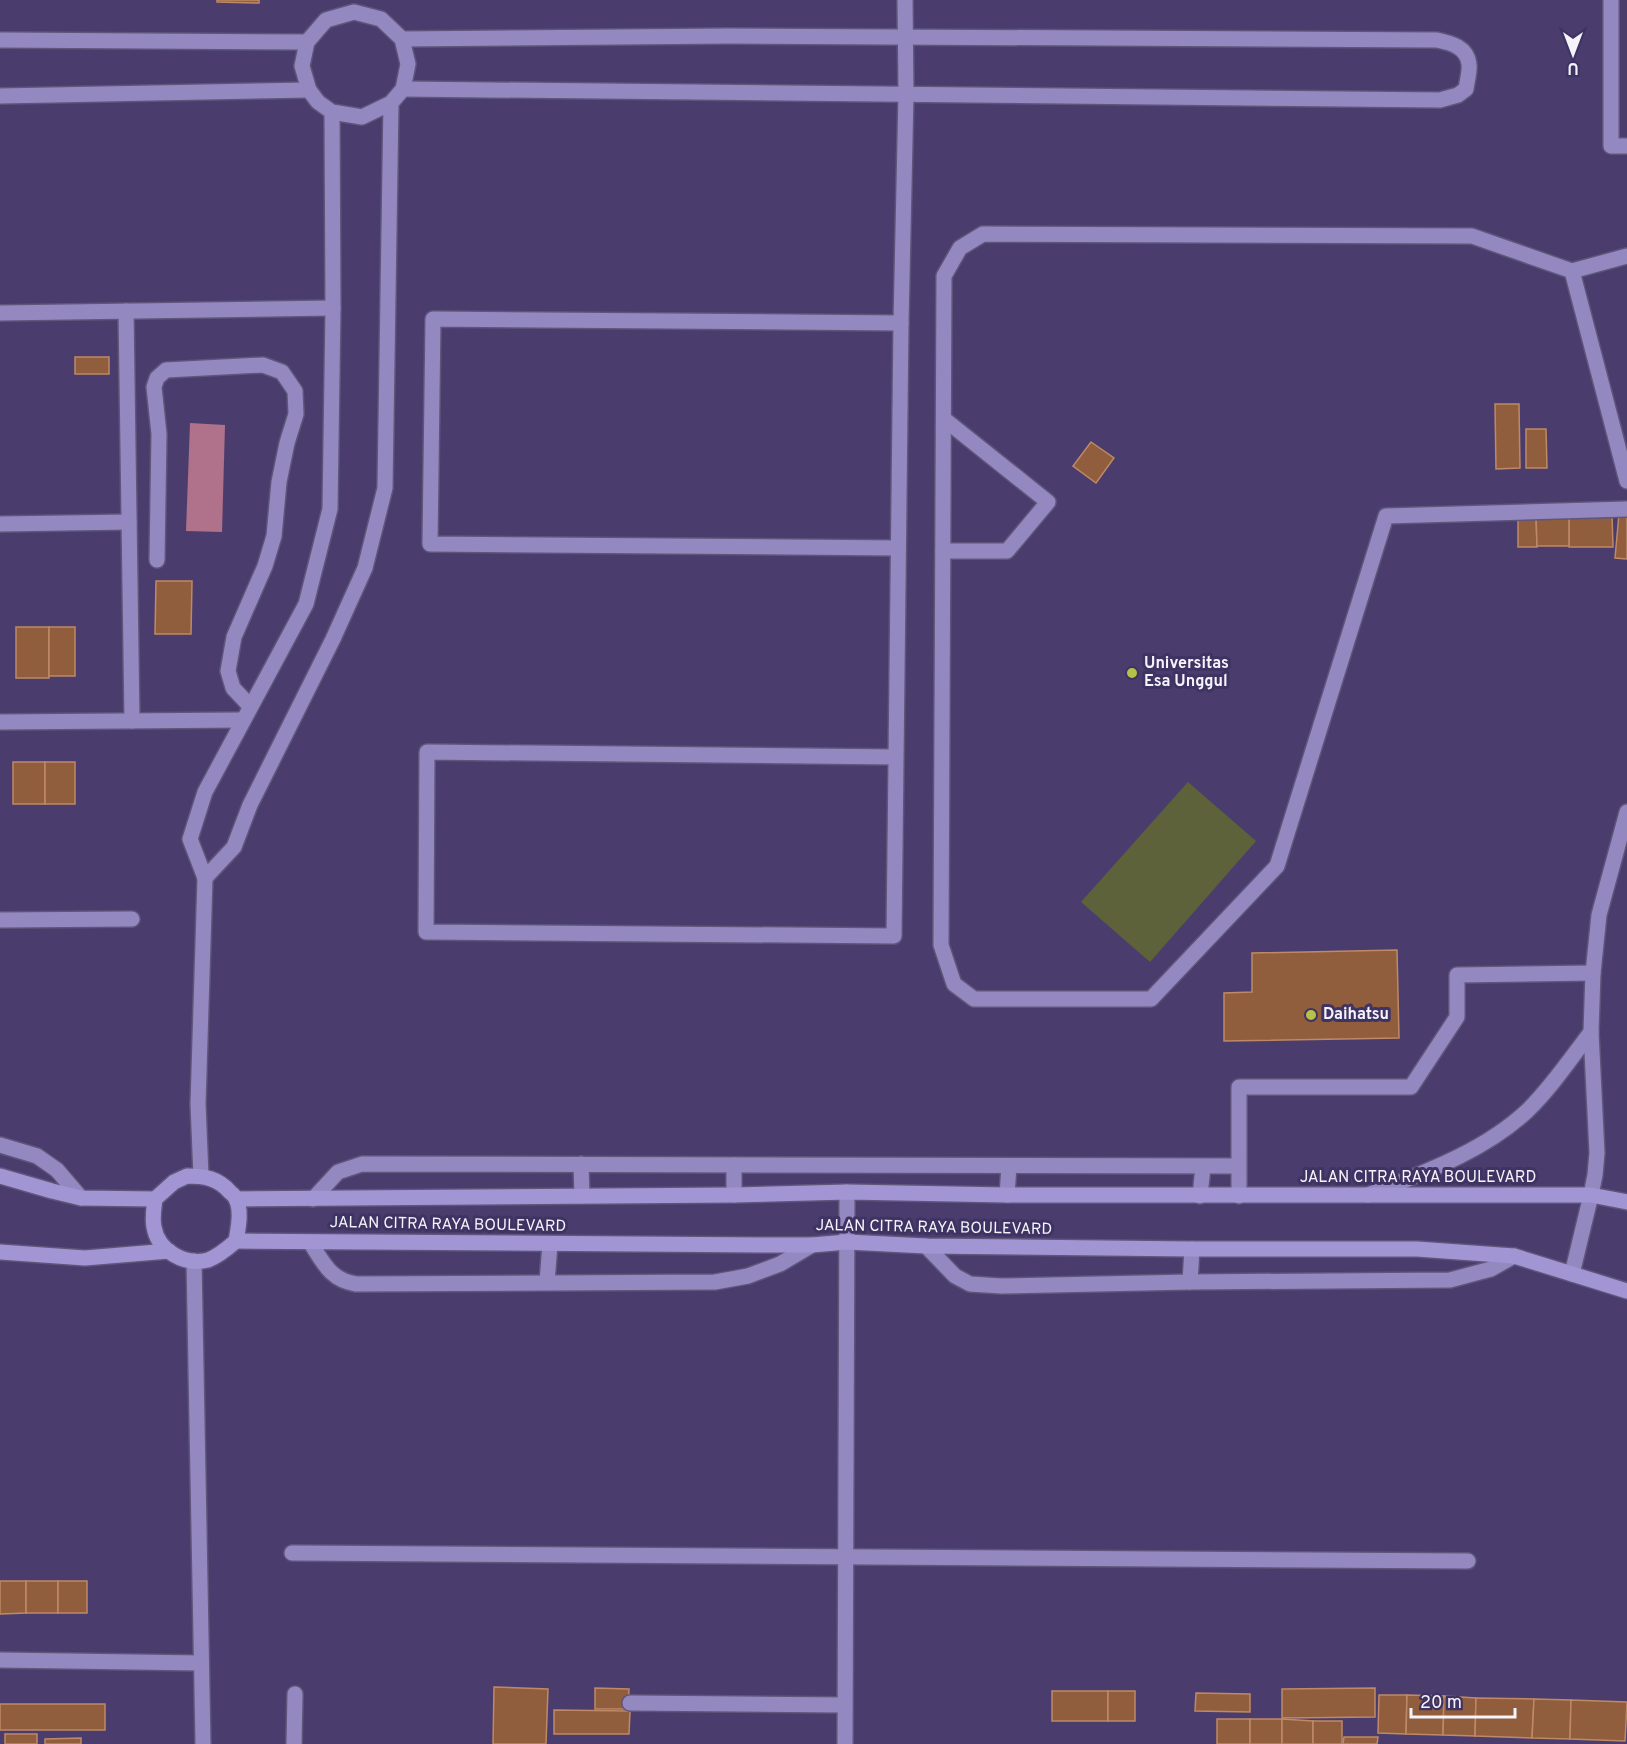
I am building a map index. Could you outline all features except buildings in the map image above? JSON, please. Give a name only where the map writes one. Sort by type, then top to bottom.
[{"type":"main road","points":[[0,1176],[81,1198],[155,1199]]},
{"type":"main road","points":[[187,1176],[214,1179],[236,1199],[239,1214],[236,1241],[209,1260],[194,1261],[181,1258],[159,1242],[154,1229],[155,1199],[174,1182],[187,1176]]},
{"type":"main road","name":"JALAN CITRA RAYA BOULEVARD","points":[[236,1199],[847,1192],[1200,1196],[1591,1195],[1627,1202]]},
{"type":"main road","name":"JALAN CITRA RAYA BOULEVARD","points":[[236,1241],[812,1245],[847,1242],[926,1246],[1417,1249],[1514,1256],[1627,1291]]},
{"type":"main road","points":[[0,1252],[85,1258],[169,1251]]},
{"type":"street","points":[[896,757],[427,752],[426,932],[894,936],[906,94],[904,0]]},
{"type":"street","points":[[1611,0],[1611,146],[1627,146]]},
{"type":"street","points":[[354,12],[381,19],[402,39],[408,64],[403,89],[391,104],[362,117],[332,111],[318,102],[309,90],[302,66],[307,42],[326,20],[354,12]]},
{"type":"street","points":[[402,39],[717,36],[1437,40],[1452,43],[1462,50],[1469,64],[1466,89],[1458,95],[1440,100],[403,89]]},
{"type":"street","points":[[0,40],[307,42]]},
{"type":"street","points":[[0,96],[309,90]]},
{"type":"street","points":[[205,878],[234,847],[250,805],[333,639],[365,568],[385,488],[391,104]]},
{"type":"street","points":[[201,1176],[198,1104],[205,878],[190,839],[205,792],[306,603],[330,510],[333,308],[332,111]]},
{"type":"street","points":[[1627,256],[1572,271],[1472,236],[983,234],[960,248],[944,276],[941,945],[954,984],[974,999],[1151,999],[1276,866],[1386,516],[1627,508]]},
{"type":"street","points":[[1572,271],[1627,482]]},
{"type":"street","points":[[0,313],[333,308]]},
{"type":"street","points":[[126,311],[132,721]]},
{"type":"street","points":[[898,548],[430,544],[432,318],[901,323]]},
{"type":"street","points":[[157,560],[159,434],[154,387],[157,378],[166,370],[263,365],[282,372],[295,391],[296,414],[279,482],[274,536],[265,566],[234,637],[228,671],[233,688],[250,706]]},
{"type":"street","points":[[943,551],[1007,551],[1048,502],[944,419]]},
{"type":"street","points":[[0,524],[129,522]]},
{"type":"street","points":[[0,722],[243,720]]},
{"type":"street","points":[[1572,1274],[1591,1195],[1597,1154],[1591,1032],[1593,973],[1599,915],[1627,812]]},
{"type":"street","points":[[0,920],[132,920]]},
{"type":"street","points":[[1239,1196],[1239,1088],[1411,1088],[1457,1017],[1457,975],[1593,973]]},
{"type":"street","points":[[1365,1196],[1437,1167],[1492,1138],[1527,1110],[1554,1080],[1591,1032]]},
{"type":"street","points":[[0,1145],[37,1156],[57,1170],[81,1198]]},
{"type":"street","points":[[313,1199],[338,1172],[362,1164],[1238,1166]]},
{"type":"street","points":[[580,1164],[582,1196]]},
{"type":"street","points":[[734,1165],[734,1195]]},
{"type":"street","points":[[1007,1195],[1009,1166]]},
{"type":"street","points":[[1200,1196],[1203,1167]]},
{"type":"street","points":[[845,1744],[847,1192]]},
{"type":"street","points":[[310,1242],[328,1271],[345,1282],[356,1284],[715,1282],[748,1276],[780,1264],[812,1245]]},
{"type":"street","points":[[547,1282],[550,1244]]},
{"type":"street","points":[[926,1246],[955,1276],[970,1284],[1000,1286],[1450,1280],[1491,1269],[1514,1256]]},
{"type":"street","points":[[1191,1282],[1192,1249]]},
{"type":"street","points":[[194,1261],[203,1744]]},
{"type":"street","points":[[292,1553],[1468,1561]]},
{"type":"street","points":[[0,1660],[201,1663]]},
{"type":"street","points":[[294,1744],[295,1694]]},
{"type":"street","points":[[630,1703],[844,1705]]},
{"type":"green space","points":[[1188,782],[1256,841],[1150,962],[1081,902]]},
{"type":"shaded area","points":[[190,423],[225,425],[222,532],[186,531]]},
{"type":"place","name":"Universitas Esa Unggul","points":[[1132,673]]},
{"type":"place","name":"Daihatsu","points":[[1311,1015]]}]
